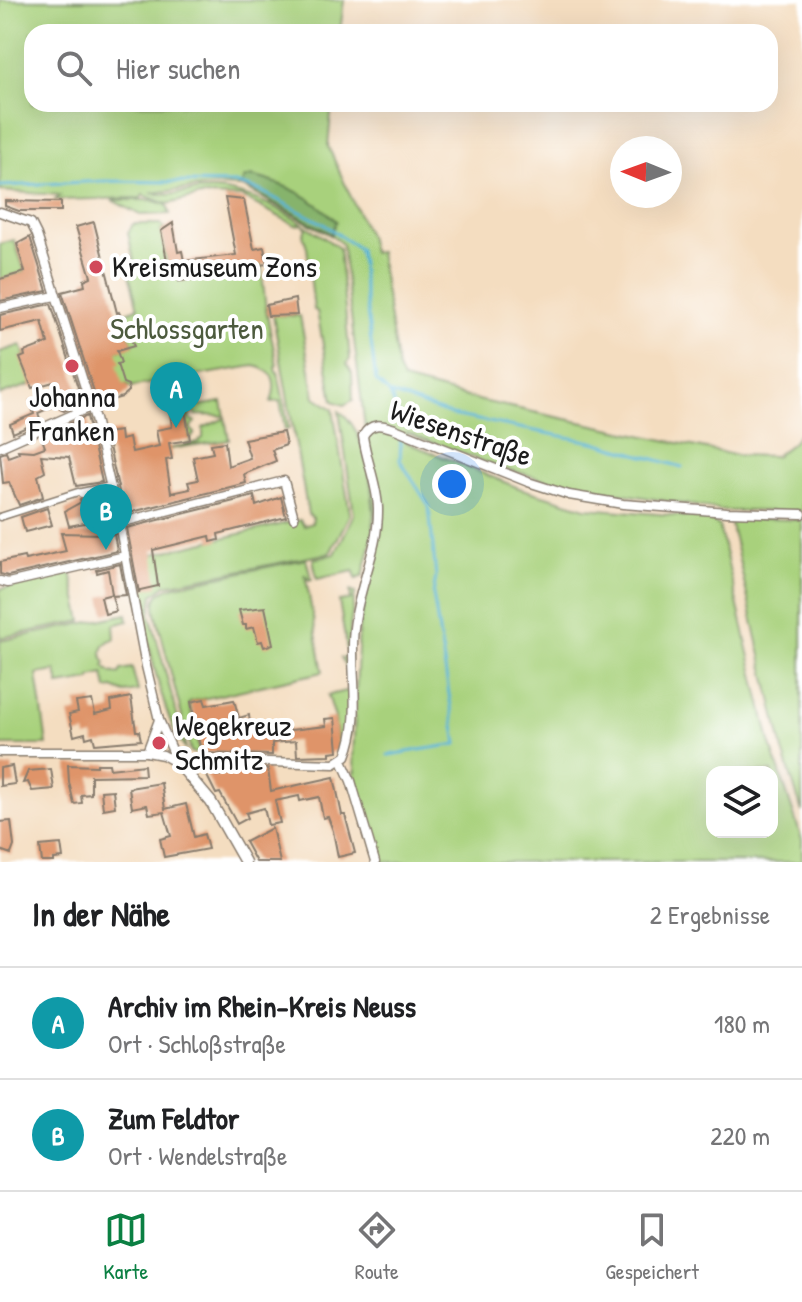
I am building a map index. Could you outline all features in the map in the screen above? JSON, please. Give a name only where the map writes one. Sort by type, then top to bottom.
[{"type":"street","points":[[0,212],[31,223],[90,407],[119,523],[159,720],[178,763],[211,802],[245,862]]},
{"type":"street","points":[[0,308],[55,296]]},
{"type":"street","points":[[0,447],[90,407]]},
{"type":"street","name":"Wiesenstraße","points":[[342,761],[351,742],[354,722],[353,632],[356,610],[376,534],[378,508],[363,436],[367,428],[375,425],[395,429],[569,495],[623,504],[802,514]]},
{"type":"street","points":[[119,523],[284,481],[294,518]]},
{"type":"street","points":[[0,517],[111,487]]},
{"type":"street","points":[[0,581],[8,583],[125,556]]},
{"type":"street","points":[[147,752],[159,720]]},
{"type":"street","points":[[0,752],[147,752],[163,755],[178,763],[201,760],[308,765],[342,761],[375,862]]},
{"type":"green space","points":[[0,0],[344,0],[341,24],[24,24],[24,112],[331,112],[328,146],[368,235],[372,253],[379,252],[398,369],[403,380],[482,401],[734,455],[775,456],[792,443],[802,429],[802,511],[727,511],[558,483],[498,467],[407,433],[406,442],[519,488],[586,508],[706,518],[719,526],[778,766],[706,766],[706,838],[778,838],[778,766],[802,840],[802,862],[379,862],[354,773],[353,758],[359,626],[379,540],[342,244],[243,187],[214,186],[151,193],[213,190],[247,196],[295,219],[310,228],[339,248],[350,359],[347,364],[352,373],[353,400],[344,405],[333,401],[317,311],[314,310],[303,235],[306,228],[303,224],[295,225],[242,197],[200,196],[168,204],[143,195],[141,198],[55,200],[60,195],[0,191]]},
{"type":"green space","points":[[252,176],[287,187],[308,198],[336,221],[331,234],[242,186],[243,179]]},
{"type":"green space","points":[[112,200],[151,200],[167,205],[170,214],[140,215]]},
{"type":"green space","name":"Schlossgarten","points":[[133,224],[160,224],[165,229],[161,231],[168,267],[172,273],[179,274],[180,281],[240,273],[240,267],[261,263],[276,372],[289,429],[285,430],[280,401],[271,402],[274,384],[271,374],[254,366],[130,387],[122,385],[112,352],[133,345],[120,314],[138,308],[126,263],[134,261],[128,233]]},
{"type":"green space","points":[[14,240],[25,272],[0,279],[0,244]]},
{"type":"green space","points":[[273,315],[300,316],[315,397],[333,409],[350,514],[330,553],[166,585],[153,595],[150,614],[186,749],[177,736],[160,689],[132,559],[300,520],[304,526],[312,523]]},
{"type":"green space","points":[[21,345],[25,356],[21,358],[33,384],[0,395],[0,352]]},
{"type":"green space","points":[[222,402],[225,416],[196,415],[192,408],[188,417],[195,422],[190,428],[195,433],[190,440],[185,408]]},
{"type":"green space","points":[[339,411],[349,420],[363,449],[371,486],[373,533],[363,576],[356,579],[354,571],[317,579],[313,559],[335,554],[354,514]]},
{"type":"green space","points":[[225,418],[229,440],[170,449],[197,442],[203,438],[203,428]]},
{"type":"green space","points":[[733,518],[802,520],[802,812],[783,751],[730,521]]},
{"type":"green space","points":[[306,559],[312,580],[305,574],[323,672],[189,702],[200,755],[191,752],[156,614],[158,595],[175,586]]},
{"type":"green space","points":[[71,572],[82,621],[0,638],[0,589]]},
{"type":"green space","points":[[350,591],[355,593],[350,628],[350,664],[346,668],[341,658],[348,657],[339,601],[351,600]]},
{"type":"green space","points":[[127,614],[128,621],[114,625],[115,639],[105,645],[102,655],[106,663],[104,666],[110,672],[119,674],[121,670],[132,668],[138,691],[125,693],[107,689],[104,674],[91,677],[91,680],[59,685],[56,671],[37,674],[47,745],[0,745],[0,641]]},
{"type":"green space","points":[[351,691],[351,723],[341,752],[338,751],[335,718],[328,695]]},
{"type":"building","points":[[225,198],[244,200],[254,249],[264,247],[267,264],[240,267],[241,273],[179,281],[179,276],[169,270],[161,231],[173,223],[178,252],[182,251],[184,261],[236,255]]},
{"type":"building","points":[[5,201],[61,202],[61,211],[19,211],[5,206]]},
{"type":"building","points":[[94,222],[117,313],[134,346],[117,351],[121,363],[117,364],[129,391],[122,397],[98,404],[62,292],[85,286],[84,280],[91,277],[76,227]]},
{"type":"building","points":[[30,237],[47,291],[0,301],[0,279],[25,272],[17,244]]},
{"type":"building","points":[[295,299],[297,315],[268,316],[266,305]]},
{"type":"building","points":[[51,304],[83,403],[64,411],[59,404],[38,413],[41,421],[13,433],[10,424],[34,414],[30,401],[62,398],[57,381],[32,388],[20,358],[25,356],[24,352],[48,343],[42,321],[0,331],[0,315]]},
{"type":"building","points":[[185,409],[190,440],[169,443],[172,459],[166,460],[171,493],[190,489],[188,482],[198,480],[193,457],[213,453],[211,444],[225,442],[228,466],[250,458],[244,439],[283,432],[286,445],[272,450],[276,461],[244,474],[246,483],[124,514],[106,433],[120,431],[121,440],[129,438],[132,452],[159,446],[156,430],[172,427],[170,412]]},
{"type":"building","points":[[87,416],[102,482],[76,486],[69,457],[41,455],[45,472],[38,476],[43,497],[19,505],[9,482],[3,483],[0,454],[6,452],[8,457],[19,453],[18,450],[34,451],[45,447],[41,436]]},
{"type":"building","points":[[105,495],[111,518],[69,526],[65,511],[80,500]]},
{"type":"building","points":[[254,496],[256,506],[281,497],[286,517],[218,534],[219,540],[211,542],[210,536],[153,550],[158,586],[140,590],[139,593],[127,528]]},
{"type":"building","points":[[47,508],[52,525],[25,532],[21,517]]},
{"type":"building","points":[[61,533],[101,534],[102,537],[114,534],[117,551],[8,576],[0,574],[0,562],[66,551]]},
{"type":"building","points":[[120,564],[126,595],[112,596],[116,611],[105,614],[101,597],[112,594],[108,570],[97,573],[96,570]]},
{"type":"building","points":[[265,607],[273,644],[264,647],[262,641],[258,642],[254,627],[246,629],[243,625],[239,610]]},
{"type":"building","points":[[131,697],[136,731],[139,731],[141,740],[95,744],[93,736],[86,738],[85,733],[74,736],[69,714],[78,712],[76,702],[92,700],[95,714],[112,710],[111,701]]},
{"type":"building","points":[[204,699],[206,705],[234,700],[239,718],[249,715],[250,724],[264,725],[264,733],[326,726],[325,719],[335,718],[338,751],[330,752],[330,755],[297,756],[296,741],[272,743],[272,755],[201,753],[191,702]]},
{"type":"building","points":[[109,764],[110,769],[144,765],[145,775],[91,776],[91,794],[81,795],[82,803],[74,804],[68,765]]},
{"type":"building","points":[[12,766],[15,784],[0,786],[0,768]]},
{"type":"building","points":[[212,768],[216,776],[237,773],[236,768],[268,769],[271,791],[334,777],[342,815],[345,815],[355,853],[338,857],[333,831],[328,817],[323,818],[319,797],[300,801],[299,796],[275,801],[280,823],[268,825],[264,808],[246,813],[248,818],[237,824],[205,772]]},
{"type":"building","points":[[51,769],[54,789],[32,791],[28,782],[23,783],[28,771]]},
{"type":"building","points":[[161,783],[165,809],[186,804],[194,837],[204,834],[208,849],[164,857],[160,839],[171,836],[164,812],[149,814],[147,805],[132,808],[129,788]]},
{"type":"building","points":[[113,790],[115,807],[103,809],[101,791]]},
{"type":"building","points":[[11,821],[14,846],[11,854],[0,850],[0,822]]},
{"type":"building","points":[[272,828],[280,862],[256,862],[245,842]]},
{"type":"building","points":[[61,844],[63,858],[42,862],[40,846]]},
{"type":"waterway","points":[[0,186],[105,181],[235,183],[261,191],[322,223],[359,249],[376,381],[390,394],[402,424]]},
{"type":"waterway","points":[[391,394],[452,415],[598,443],[682,467]]},
{"type":"waterway","points":[[388,755],[457,744],[433,594],[436,577],[429,506],[400,460],[401,438]]},
{"type":"place","name":"Kreismuseum Zons","points":[[96,267]]},
{"type":"place","name":"Johanna Franken","points":[[72,366]]},
{"type":"place","name":"Archiv im Rhein-Kreis Neuss","points":[[176,428]]},
{"type":"place","name":"Zum Feldtor","points":[[106,550]]},
{"type":"place","name":"Wegekreuz Schmitz","points":[[159,743]]}]
